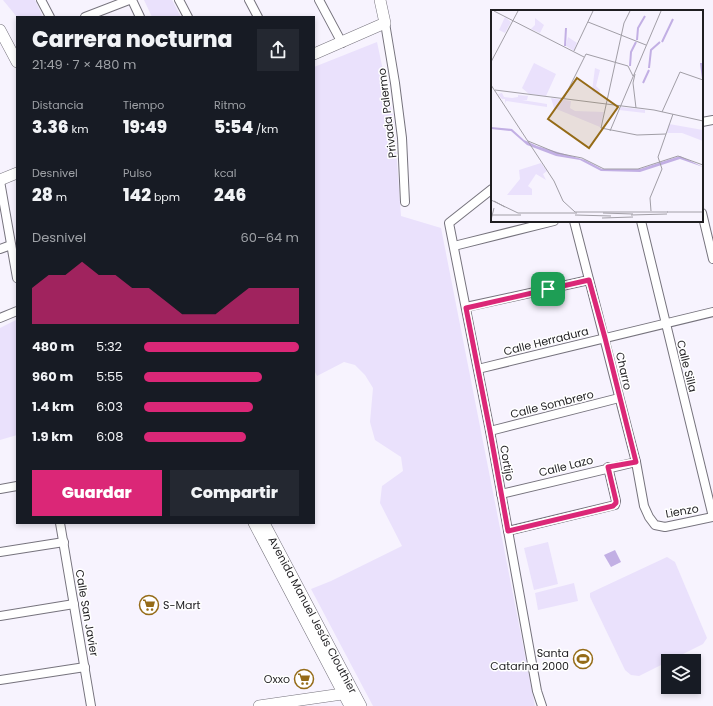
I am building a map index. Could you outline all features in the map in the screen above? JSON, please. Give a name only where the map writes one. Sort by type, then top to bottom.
[{"type":"street","points":[[41,0],[49,16]]},
{"type":"street","points":[[88,16],[131,0],[139,16]]},
{"type":"street","points":[[180,0],[188,16]]},
{"type":"street","points":[[249,0],[257,16]]},
{"type":"street","points":[[319,0],[342,43]]},
{"type":"street","points":[[315,54],[385,23],[380,0]]},
{"type":"street","name":"Privada Palermo","points":[[385,23],[402,138],[406,202]]},
{"type":"street","points":[[0,30],[16,60]]},
{"type":"street","points":[[703,122],[713,120]]},
{"type":"street","points":[[16,173],[0,181],[16,272]]},
{"type":"street","name":"Cortijo","points":[[491,190],[450,223],[490,431],[537,691],[542,706]]},
{"type":"street","points":[[703,217],[713,259]]},
{"type":"street","points":[[454,246],[550,222]]},
{"type":"street","name":"Charro","points":[[574,222],[636,462],[644,506],[655,525]]},
{"type":"street","name":"Calle Silla","points":[[641,222],[713,516]]},
{"type":"street","points":[[0,249],[11,245]]},
{"type":"street","points":[[466,308],[589,280]]},
{"type":"street","points":[[0,318],[16,311]]},
{"type":"street","name":"Calle Herradura","points":[[478,369],[713,312]]},
{"type":"street","name":"Calle Sombrero","points":[[490,431],[620,398]]},
{"type":"street","name":"Calle Lazo","points":[[501,494],[608,467],[636,462]]},
{"type":"street","points":[[508,531],[615,505],[616,501],[608,467]]},
{"type":"street","points":[[0,489],[16,486]]},
{"type":"street","name":"Lienzo","points":[[655,525],[665,526],[713,516]]},
{"type":"street","name":"Calle San Javier","points":[[60,524],[91,706]]},
{"type":"street","name":"Avenida Manuel Jesús Clouthier","points":[[255,524],[348,693],[361,706]]},
{"type":"street","name":"Avenida Manuel Jesús Clouthier","points":[[264,524],[348,693],[350,706]]},
{"type":"street","points":[[0,552],[64,542]]},
{"type":"street","points":[[0,616],[74,604]]},
{"type":"street","points":[[0,680],[85,667]]},
{"type":"street","points":[[259,706],[348,693]]},
{"type":"shaded area","points":[[3,0],[35,0],[43,16],[16,16]]},
{"type":"shaded area","points":[[144,0],[172,0],[180,16],[152,16]]},
{"type":"shaded area","points":[[377,42],[394,122],[401,216],[441,228],[535,706],[373,706],[311,589],[331,581],[402,546],[380,503],[382,486],[403,471],[401,457],[375,440],[370,422],[373,388],[365,375],[355,365],[344,362],[317,376],[315,372],[315,67]]},
{"type":"shaded area","points":[[16,320],[16,435],[0,440],[0,328]]},
{"type":"shaded area","points":[[548,542],[558,584],[534,590],[524,548]]},
{"type":"shaded area","points":[[615,550],[621,562],[611,567],[604,555]]},
{"type":"shaded area","points":[[667,557],[675,562],[707,638],[703,644],[683,654],[661,654],[661,665],[639,676],[631,675],[625,670],[590,597],[590,593]]},
{"type":"shaded area","points":[[574,583],[578,601],[538,610],[535,593]]},
{"type":"place","name":"S-Mart","points":[[149,605]]},
{"type":"place","name":"Santa Catarina 2000","points":[[583,659]]},
{"type":"place","name":"Oxxo","points":[[304,679]]},
{"type":"route","points":[[589,280],[636,462],[608,467],[616,501],[615,505],[508,531],[466,308],[548,289],[589,280]]}]
